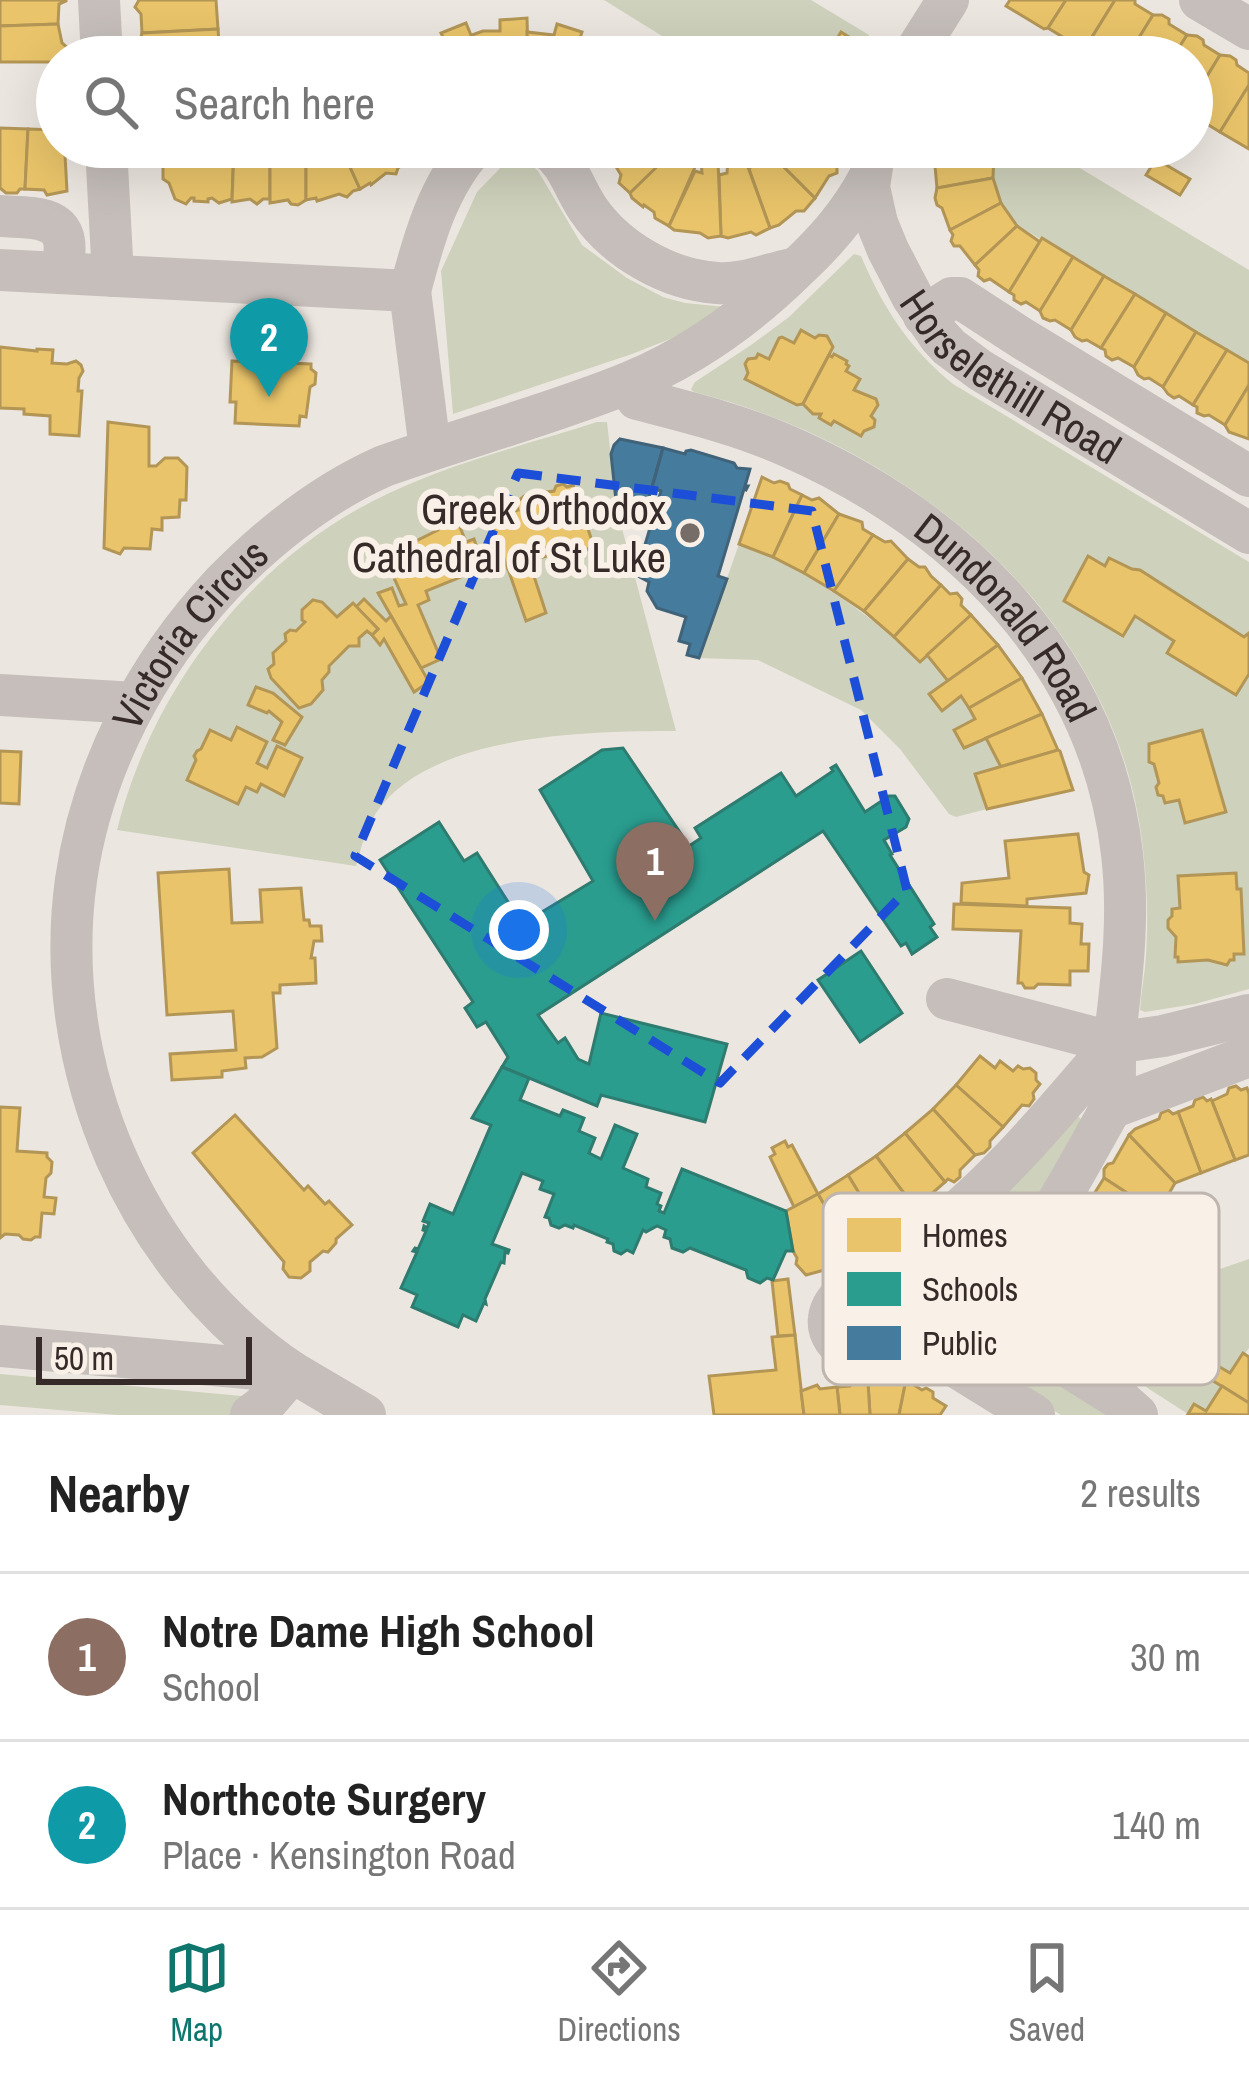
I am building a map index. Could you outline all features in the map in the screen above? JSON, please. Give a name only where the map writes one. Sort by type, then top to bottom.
[{"type":"street","points":[[99,0],[100,36]]},
{"type":"street","points":[[925,36],[948,0]]},
{"type":"street","points":[[1201,0],[1249,29]]},
{"type":"street","points":[[107,168],[113,276]]},
{"type":"street","points":[[430,449],[410,291],[423,241],[457,168]]},
{"type":"street","points":[[566,168],[599,224],[636,255],[662,268],[718,284],[799,267]]},
{"type":"street","name":"Victoria Circus","points":[[365,1415],[307,1396],[223,1317],[149,1223],[113,1152],[84,1057],[76,1010],[76,881],[94,798],[135,703],[186,623],[270,538],[355,479],[628,383],[705,342],[799,267],[842,223],[869,168]]},
{"type":"street","name":"Horselethill Road","points":[[871,168],[869,188],[877,223],[924,316],[949,347],[1249,533]]},
{"type":"street","points":[[0,217],[43,220],[56,227],[64,241],[62,273]]},
{"type":"street","points":[[0,270],[410,291]]},
{"type":"street","points":[[924,316],[960,298],[1249,476]]},
{"type":"street","name":"Dundonald Road","points":[[628,383],[637,399],[760,435],[834,467],[872,490],[957,550],[1033,630],[1084,719],[1104,767],[1117,818],[1126,922],[1112,1108]]},
{"type":"street","points":[[0,695],[135,703]]},
{"type":"street","points":[[947,999],[1114,1043],[1249,1016]]},
{"type":"street","points":[[978,1193],[1114,1043]]},
{"type":"street","points":[[1062,1193],[1112,1108],[1249,1056]]},
{"type":"street","points":[[0,1346],[307,1396]]},
{"type":"street","points":[[985,1385],[1034,1415]]},
{"type":"street","points":[[1097,1385],[1136,1415]]},
{"type":"street","points":[[251,1415],[307,1396]]},
{"type":"highlighted area","points":[[518,473],[812,511],[907,890],[720,1083],[355,856]]},
{"type":"green space","points":[[604,0],[811,0],[869,35],[869,36],[662,36]]},
{"type":"green space","points":[[500,168],[535,168],[582,245],[627,278],[663,297],[726,307],[675,337],[632,354],[453,414],[441,271],[477,192]]},
{"type":"green space","points":[[1080,168],[1249,270],[1249,363],[1015,224],[997,188],[994,169]]},
{"type":"green space","points":[[854,254],[861,256],[878,293],[910,341],[953,384],[1249,562],[1249,989],[1195,1004],[1140,1010],[1147,919],[1137,810],[1114,733],[1079,662],[1032,597],[976,540],[912,490],[843,449],[770,416],[691,389],[789,317]]},
{"type":"green space","points":[[607,422],[617,510],[676,731],[514,742],[434,766],[401,787],[376,813],[356,866],[117,830],[153,730],[179,683],[210,638],[284,561],[327,528],[400,488]]},
{"type":"green space","points":[[739,544],[835,594],[919,662],[928,656],[948,680],[929,694],[941,710],[961,696],[975,719],[955,730],[964,748],[986,738],[1000,766],[976,774],[987,809],[956,817],[949,814],[900,749],[861,710],[758,660],[699,658]]},
{"type":"green space","points":[[1074,1112],[1081,1119],[1041,1193],[981,1193]]},
{"type":"green space","points":[[1249,1259],[1249,1348],[1230,1373],[1219,1368],[1220,1269]]},
{"type":"green space","points":[[0,1374],[252,1397],[236,1415],[118,1415],[0,1405]]},
{"type":"green space","points":[[1013,1385],[1063,1385],[1110,1415],[1061,1415]]},
{"type":"green space","points":[[1221,1386],[1206,1411],[1194,1404],[1188,1414],[1146,1387]]},
{"type":"building: Homes","points":[[0,0],[66,1],[59,4],[58,24],[0,26]]},
{"type":"building: Homes","points":[[139,0],[216,0],[218,29],[142,33],[141,14],[135,7]]},
{"type":"building: Homes","points":[[1010,0],[1066,0],[1044,29],[1006,6]]},
{"type":"building: Homes","points":[[1066,0],[1115,0],[1093,36],[1061,36],[1048,28]]},
{"type":"building: Homes","points":[[1115,0],[1135,0],[1153,15],[1140,36],[1093,36]]},
{"type":"building: Homes","points":[[1153,15],[1169,19],[1169,24],[1187,35],[1186,36],[1140,36]]},
{"type":"building: Homes","points":[[527,18],[527,36],[472,36],[500,31],[500,20]]},
{"type":"building: Homes","points":[[466,23],[471,36],[442,36]]},
{"type":"building: Homes","points":[[58,24],[61,36],[36,36],[36,62],[0,62],[0,26]]},
{"type":"building: Homes","points":[[557,24],[582,32],[581,36],[527,36],[527,32],[554,35]]},
{"type":"building: Homes","points":[[218,29],[218,36],[141,36]]},
{"type":"building: Homes","points":[[1220,55],[1230,56],[1249,73],[1249,85],[1220,132],[1213,128],[1213,66]]},
{"type":"building: Homes","points":[[1249,85],[1249,149],[1220,132]]},
{"type":"building: Homes","points":[[0,128],[28,129],[25,189],[17,193],[0,188]]},
{"type":"building: Homes","points":[[28,129],[36,129],[36,168],[66,168],[67,191],[47,195],[44,190],[25,189]]},
{"type":"building: Homes","points":[[163,168],[233,168],[232,199],[219,203],[212,198],[208,202],[191,198],[186,204],[175,199],[163,179]]},
{"type":"building: Homes","points":[[233,168],[270,168],[270,199],[257,204],[250,199],[232,202]]},
{"type":"building: Homes","points":[[270,168],[306,168],[306,200],[298,205],[288,200],[270,203]]},
{"type":"building: Homes","points":[[306,168],[350,168],[360,189],[347,197],[306,200]]},
{"type":"building: Homes","points":[[350,168],[398,168],[396,174],[386,173],[360,189]]},
{"type":"building: Homes","points":[[617,168],[657,168],[630,193],[619,183]]},
{"type":"building: Homes","points":[[656,168],[695,168],[669,226],[630,193]]},
{"type":"building: Homes","points":[[702,168],[718,168],[721,236],[708,238],[669,226],[695,171],[702,173]]},
{"type":"building: Homes","points":[[727,168],[748,168],[770,228],[756,235],[721,236],[719,175]]},
{"type":"building: Homes","points":[[785,168],[815,198],[804,211],[770,228],[749,169]]},
{"type":"building: Homes","points":[[785,168],[837,168],[815,198]]},
{"type":"building: Homes","points":[[935,168],[993,168],[993,178],[937,188]]},
{"type":"building: Homes","points":[[1150,168],[1171,168],[1190,179],[1180,195],[1146,175]]},
{"type":"building: Homes","points":[[993,178],[1001,203],[950,230],[937,205],[937,188]]},
{"type":"building: Homes","points":[[1001,203],[1017,226],[975,265],[960,246],[954,246],[950,230]]},
{"type":"building: Homes","points":[[1017,226],[1040,242],[1009,292],[990,279],[984,281],[975,265]]},
{"type":"building: Homes","points":[[1042,238],[1073,257],[1040,311],[1014,300],[1009,292]]},
{"type":"building: Homes","points":[[1073,257],[1104,276],[1071,330],[1043,318],[1040,311]]},
{"type":"building: Homes","points":[[1104,276],[1135,294],[1101,348],[1075,337],[1071,330]]},
{"type":"building: Homes","points":[[1135,294],[1166,313],[1134,367],[1118,358],[1112,360],[1101,348]]},
{"type":"building: Homes","points":[[1166,313],[1196,332],[1163,387],[1138,375],[1134,367]]},
{"type":"building: Homes","points":[[801,330],[815,338],[827,336],[833,347],[803,404],[797,405],[745,379],[745,364],[758,354],[769,359],[779,338],[794,343]]},
{"type":"building: Homes","points":[[1196,332],[1227,350],[1193,405],[1179,396],[1174,398],[1163,387]]},
{"type":"building: Homes","points":[[0,347],[53,350],[52,363],[76,361],[81,365],[79,436],[50,434],[50,416],[0,408]]},
{"type":"building: Homes","points":[[1227,350],[1249,363],[1249,385],[1225,425],[1197,413],[1193,405]]},
{"type":"building: Homes","points":[[829,355],[847,361],[846,371],[860,379],[854,390],[876,399],[878,405],[871,416],[874,427],[861,436],[834,421],[831,425],[803,404]]},
{"type":"building: Homes","points":[[232,361],[311,364],[315,384],[310,387],[306,417],[300,416],[299,426],[235,423],[236,402],[230,402]]},
{"type":"building: Homes","points":[[1249,385],[1249,439],[1229,432],[1225,425]]},
{"type":"building: Homes","points":[[108,422],[149,427],[149,466],[178,458],[187,467],[186,500],[180,500],[179,517],[162,518],[162,530],[152,529],[150,549],[124,548],[120,554],[104,548]]},
{"type":"building: Homes","points":[[762,477],[788,484],[802,495],[773,557],[739,544]]},
{"type":"building: Homes","points":[[563,484],[573,485],[579,503],[587,501],[592,518],[585,520],[592,541],[589,548],[582,554],[570,548],[508,569],[490,519],[518,510],[516,503],[524,496],[536,497]]},
{"type":"building: Homes","points":[[802,495],[819,498],[839,514],[804,573],[773,557]]},
{"type":"building: Homes","points":[[839,514],[862,522],[863,529],[873,535],[834,591],[804,573]]},
{"type":"building: Homes","points":[[458,522],[466,542],[474,539],[481,560],[474,562],[478,570],[426,591],[429,600],[418,605],[441,659],[421,668],[378,593],[392,588],[399,606],[406,604],[388,565],[408,557],[404,547],[438,530],[439,523]]},
{"type":"building: Homes","points":[[873,535],[891,541],[908,559],[864,611],[834,591]]},
{"type":"building: Homes","points":[[1088,556],[1105,566],[1109,558],[1140,570],[1244,637],[1249,633],[1249,674],[1236,695],[1167,653],[1174,641],[1135,616],[1123,636],[1064,601]]},
{"type":"building: Homes","points":[[908,559],[925,567],[941,585],[894,637],[864,611]]},
{"type":"building: Homes","points":[[529,561],[546,613],[526,621],[508,569]]},
{"type":"building: Homes","points":[[941,585],[950,594],[957,593],[971,615],[920,662],[894,637]]},
{"type":"building: Homes","points":[[364,599],[386,621],[391,616],[429,682],[414,692],[384,639],[380,645],[372,635],[378,629],[356,607]]},
{"type":"building: Homes","points":[[313,600],[337,617],[353,603],[378,629],[372,635],[367,631],[359,638],[359,646],[349,646],[329,666],[323,690],[311,704],[299,708],[268,669],[274,664],[273,653],[286,641],[285,634],[305,622],[302,610]]},
{"type":"building: Homes","points":[[971,615],[998,645],[948,681],[927,655]]},
{"type":"building: Homes","points":[[998,645],[1022,678],[969,708],[961,696],[942,711],[929,694]]},
{"type":"building: Homes","points":[[1022,678],[1042,714],[964,748],[954,730],[975,719],[969,708]]},
{"type":"building: Homes","points":[[256,687],[273,693],[302,717],[285,745],[273,740],[282,722],[269,711],[248,705]]},
{"type":"building: Homes","points":[[1042,714],[1058,750],[1001,767],[986,738]]},
{"type":"building: Homes","points":[[237,727],[267,742],[257,763],[267,768],[277,746],[302,758],[284,796],[261,784],[257,792],[246,787],[238,804],[187,780],[194,756],[210,730],[231,740]]},
{"type":"building: Homes","points":[[1202,730],[1226,812],[1185,823],[1179,800],[1165,803],[1158,795],[1149,744]]},
{"type":"building: Homes","points":[[1058,750],[1073,790],[987,809],[975,774]]},
{"type":"building: Homes","points":[[0,751],[21,752],[19,804],[0,803]]},
{"type":"building: Homes","points":[[1078,834],[1084,872],[1089,875],[1086,893],[1027,899],[1027,906],[961,903],[962,883],[1009,878],[1005,841]]},
{"type":"building: Homes","points":[[229,869],[232,923],[262,922],[260,890],[301,888],[304,920],[310,926],[321,926],[322,941],[314,941],[311,958],[315,958],[316,983],[280,985],[280,993],[273,993],[277,1048],[262,1057],[245,1058],[246,1068],[222,1071],[222,1077],[172,1080],[170,1054],[236,1050],[233,1011],[167,1015],[158,873]]},
{"type":"building: Homes","points":[[1236,873],[1244,954],[1234,954],[1227,965],[1208,960],[1178,962],[1176,937],[1168,920],[1172,909],[1180,908],[1178,876]]},
{"type":"building: Homes","points":[[954,904],[1070,908],[1070,923],[1082,924],[1081,944],[1089,944],[1088,971],[1070,971],[1070,985],[1025,988],[1018,983],[1021,931],[953,929]]},
{"type":"building: Homes","points":[[980,1056],[995,1068],[1000,1061],[1013,1071],[1018,1066],[1030,1068],[1040,1084],[1029,1106],[1022,1105],[1003,1127],[956,1085]]},
{"type":"building: Homes","points":[[956,1085],[1003,1127],[984,1153],[975,1155],[933,1109]]},
{"type":"building: Homes","points":[[1236,1086],[1247,1088],[1249,1094],[1249,1155],[1235,1160],[1212,1101]]},
{"type":"building: Homes","points":[[1203,1097],[1211,1099],[1235,1160],[1201,1173],[1178,1112]]},
{"type":"building: Homes","points":[[0,1107],[20,1108],[17,1151],[47,1153],[52,1162],[44,1197],[56,1198],[54,1214],[42,1213],[40,1237],[31,1240],[5,1234],[0,1238]]},
{"type":"building: Homes","points":[[933,1109],[975,1155],[954,1182],[945,1182],[905,1133]]},
{"type":"building: Homes","points":[[1168,1110],[1178,1112],[1201,1173],[1175,1183],[1129,1135]]},
{"type":"building: Homes","points":[[235,1115],[304,1190],[308,1186],[325,1204],[329,1201],[352,1225],[328,1252],[310,1262],[310,1271],[301,1278],[289,1277],[284,1262],[193,1153]]},
{"type":"building: Homes","points":[[905,1133],[945,1182],[932,1193],[904,1193],[876,1156]]},
{"type":"building: Homes","points":[[1129,1135],[1175,1183],[1169,1193],[1127,1193],[1104,1178],[1104,1169],[1113,1163]]},
{"type":"building: Homes","points":[[785,1141],[788,1147],[792,1145],[818,1194],[794,1207],[770,1157],[775,1154],[772,1148]]},
{"type":"building: Homes","points":[[876,1156],[904,1193],[859,1193],[848,1175]]},
{"type":"building: Homes","points":[[848,1175],[859,1193],[823,1193],[823,1203],[818,1194]]},
{"type":"building: Homes","points":[[1104,1178],[1127,1193],[1095,1193]]},
{"type":"building: Homes","points":[[818,1194],[823,1203],[823,1270],[806,1275],[796,1264],[786,1211]]},
{"type":"building: Homes","points":[[788,1279],[795,1335],[778,1336],[772,1281]]},
{"type":"building: Homes","points":[[795,1335],[804,1415],[714,1415],[709,1376],[776,1370],[772,1337]]},
{"type":"building: Homes","points":[[1243,1353],[1249,1357],[1249,1403],[1219,1385],[1219,1367],[1230,1373]]},
{"type":"building: Homes","points":[[817,1385],[820,1389],[837,1387],[840,1415],[804,1415],[801,1391]]},
{"type":"building: Homes","points":[[868,1385],[905,1385],[899,1415],[870,1415]]},
{"type":"building: Homes","points":[[868,1385],[870,1415],[840,1415],[837,1387]]},
{"type":"building: Homes","points":[[905,1385],[926,1388],[946,1406],[940,1415],[899,1415]]},
{"type":"building: Homes","points":[[1222,1386],[1249,1403],[1249,1415],[1188,1414],[1194,1404],[1206,1411]]},
{"type":"building: Schools","points":[[623,748],[686,848],[701,838],[695,828],[781,773],[796,796],[836,765],[865,812],[895,796],[909,819],[906,827],[884,840],[934,924],[930,927],[937,937],[912,954],[906,943],[901,946],[823,831],[538,1015],[558,1043],[565,1038],[578,1059],[589,1064],[601,1013],[727,1044],[705,1122],[601,1095],[597,1106],[502,1067],[508,1057],[486,1022],[477,1027],[465,1008],[473,1002],[380,860],[439,822],[464,861],[477,853],[522,924],[593,881],[540,790],[602,750]]},
{"type":"building: Schools","points":[[861,951],[902,1013],[860,1042],[818,980]]},
{"type":"building: Schools","points":[[502,1067],[529,1078],[520,1100],[560,1116],[563,1110],[584,1118],[579,1131],[595,1138],[589,1153],[601,1159],[615,1125],[637,1134],[623,1168],[648,1179],[646,1187],[661,1193],[659,1211],[664,1213],[682,1169],[786,1211],[793,1251],[786,1251],[773,1280],[760,1283],[748,1278],[746,1270],[690,1248],[683,1252],[672,1248],[670,1239],[664,1237],[666,1230],[657,1226],[643,1230],[633,1253],[621,1254],[608,1239],[574,1225],[551,1225],[545,1217],[554,1194],[540,1189],[543,1181],[522,1173],[492,1244],[509,1250],[476,1321],[463,1315],[458,1327],[412,1307],[417,1295],[401,1288],[417,1252],[413,1251],[429,1223],[423,1221],[430,1204],[453,1214],[491,1125],[472,1118]]},
{"type":"building: Public","points":[[620,439],[663,448],[649,497],[634,515],[617,510],[611,454]]},
{"type":"building: Public","name":"Greek Orthodox Cathedral of St Luke","points":[[663,448],[685,454],[691,450],[750,469],[718,576],[727,579],[699,658],[687,655],[690,644],[679,641],[686,617],[657,608],[647,591],[649,582],[636,575],[661,491],[652,488]]},
{"type":"place","name":"Northcote Surgery","points":[[269,397]]},
{"type":"place","name":"Greek Orthodox Cathedral of St Luke","points":[[690,533]]},
{"type":"place","name":"Notre Dame High School","points":[[655,921]]}]
